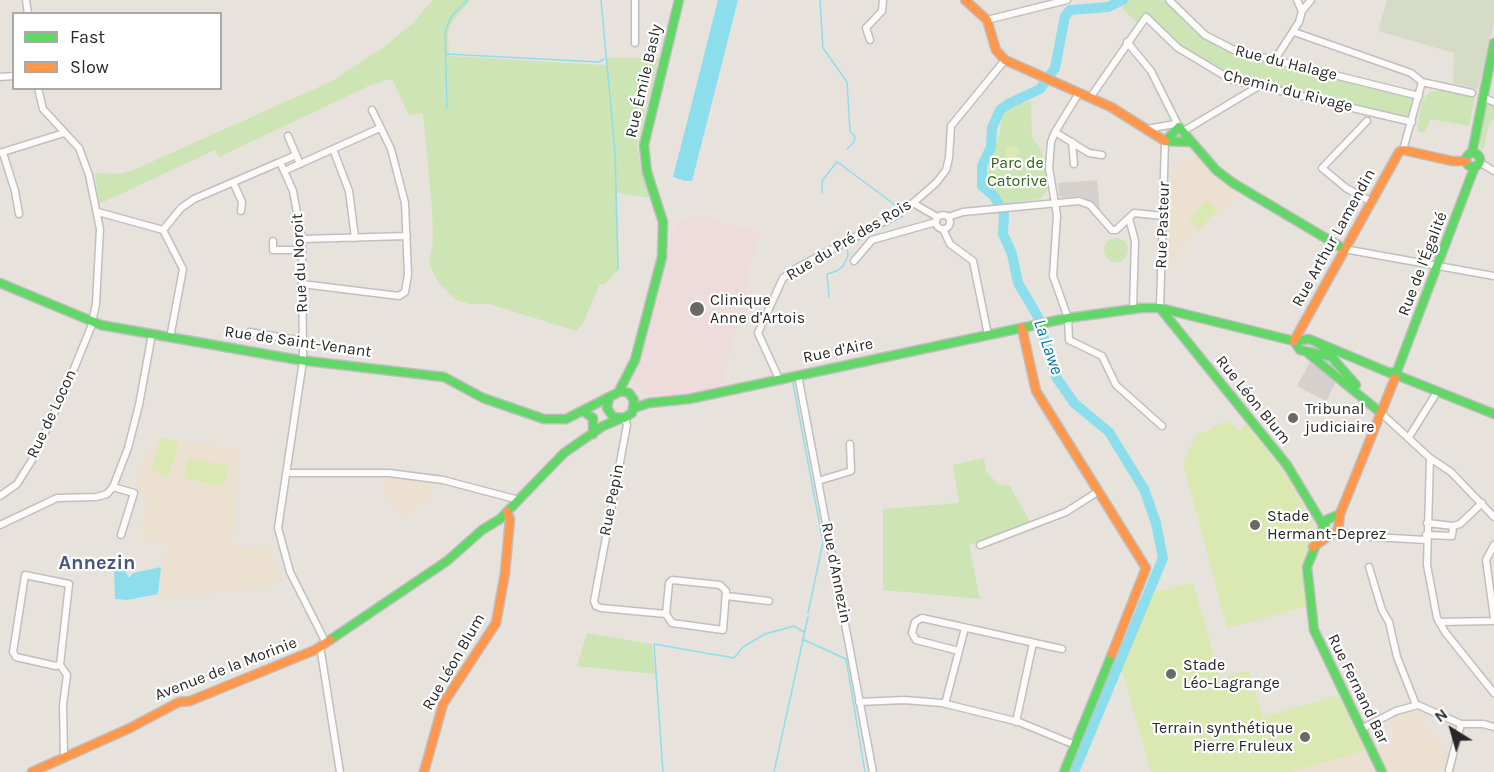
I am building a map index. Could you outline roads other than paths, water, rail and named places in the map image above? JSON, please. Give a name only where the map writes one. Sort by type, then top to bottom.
[{"type":"main road","name":"Rue Émile Basly","points":[[619,391],[628,378],[663,248],[663,222],[647,172],[644,145],[679,0]]},
{"type":"main road","points":[[965,0],[987,20],[996,50],[1005,60],[1111,107],[1165,141],[1191,142]]},
{"type":"main road","points":[[1466,161],[1468,155],[1472,153],[1477,95],[1494,43]]},
{"type":"main road","points":[[1165,141],[1179,128],[1216,170],[1242,190],[1344,249]]},
{"type":"main road","points":[[1403,150],[1452,161],[1466,161],[1468,165],[1477,164],[1478,155],[1472,153]]},
{"type":"main road","name":"Rue Arthur Lamendin","points":[[1294,341],[1396,156],[1403,150]]},
{"type":"main road","name":"Rue de l'Égalité","points":[[1381,413],[1477,164]]},
{"type":"main road","name":"Rue de Saint-Venant","points":[[0,283],[92,323],[303,361],[444,377],[492,402],[544,419],[566,419],[609,398]]},
{"type":"main road","name":"Rue d'Aire","points":[[634,408],[649,403],[689,399],[778,375],[798,375],[1068,318],[1133,309],[1160,308],[1294,341],[1305,339],[1354,358]]},
{"type":"main road","name":"Rue Léon Blum","points":[[1160,308],[1287,465],[1330,523]]},
{"type":"main road","points":[[1022,328],[1036,391],[1146,568],[1064,772]]},
{"type":"main road","points":[[1294,341],[1300,350],[1309,354],[1372,404]]},
{"type":"main road","points":[[1319,343],[1381,413]]},
{"type":"main road","points":[[1309,354],[1354,358],[1494,414]]},
{"type":"main road","name":"Rue Émile Basly","points":[[628,378],[631,396]]},
{"type":"main road","points":[[507,512],[564,453],[603,426],[622,418],[634,408],[631,396],[619,391],[609,398],[609,411],[603,426]]},
{"type":"main road","name":"Rue d'Aire","points":[[631,396],[649,403]]},
{"type":"main road","points":[[586,409],[593,418],[592,434]]},
{"type":"main road","name":"Rue de Saint-Venant","points":[[586,409],[609,411]]},
{"type":"main road","points":[[609,411],[622,418]]},
{"type":"main road","name":"Rue Fernand Bar","points":[[1381,413],[1330,523],[1313,548],[1307,573],[1314,630],[1382,772]]},
{"type":"main road","name":"Rue Léon Blum","points":[[424,772],[443,704],[496,623],[503,589],[508,530],[507,512]]},
{"type":"main road","name":"Avenue de la Morinie","points":[[32,772],[178,702],[190,701],[303,656],[447,561],[507,512]]},
{"type":"main road","points":[[500,519],[508,530]]},
{"type":"street","points":[[635,0],[635,43]]},
{"type":"street","points":[[870,40],[866,28],[882,11],[882,0]]},
{"type":"street","points":[[987,20],[1046,3],[1067,0]]},
{"type":"street","name":"Rue du Halage","points":[[1169,0],[1204,36],[1246,55],[1419,98]]},
{"type":"street","points":[[1297,0],[1302,11]]},
{"type":"street","points":[[1274,61],[1294,32],[1302,11],[1311,0]]},
{"type":"street","name":"Chemin du Rivage","points":[[1127,42],[1146,16],[1179,48],[1215,72],[1259,86],[1413,120]]},
{"type":"street","points":[[1294,32],[1411,73],[1422,82],[1477,95],[1494,102]]},
{"type":"street","points":[[1090,98],[1127,42],[1151,71],[1179,128]]},
{"type":"street","name":"Rue du Pré des Rois","points":[[778,375],[758,333],[783,278],[913,203],[946,170],[951,126],[1005,60]]},
{"type":"street","points":[[1403,150],[1422,82]]},
{"type":"street","points":[[1147,129],[1179,128],[1259,86]]},
{"type":"street","name":"Rue de Locon","points":[[0,496],[17,484],[32,460],[69,381],[92,323],[96,304],[98,209],[93,189],[83,157],[44,109],[39,90]]},
{"type":"street","points":[[1079,93],[1054,132],[1051,142],[1049,168],[1056,203],[1058,231],[1053,276],[1068,318],[1069,340],[1102,356],[1116,385],[1162,426]]},
{"type":"street","points":[[302,284],[399,296],[405,292],[408,260],[407,237],[399,178],[391,149],[372,110]]},
{"type":"street","points":[[1367,121],[1322,168],[1346,188],[1372,202]]},
{"type":"street","points":[[284,171],[380,128]]},
{"type":"street","points":[[1054,132],[1089,153],[1102,155]]},
{"type":"street","points":[[19,214],[15,191],[1,153],[64,133]]},
{"type":"street","points":[[288,135],[300,164]]},
{"type":"street","name":"Rue Pasteur","points":[[1160,308],[1165,141]]},
{"type":"street","points":[[1072,142],[1074,164]]},
{"type":"street","points":[[333,149],[349,191],[355,238]]},
{"type":"street","points":[[163,230],[181,208],[194,199],[296,154]]},
{"type":"street","name":"Rue du Noroit","points":[[280,162],[296,200],[302,238],[303,361],[278,525],[281,548],[290,572],[323,643],[340,772]]},
{"type":"street","points":[[1477,164],[1494,171]]},
{"type":"street","points":[[233,182],[242,202],[241,211]]},
{"type":"street","points":[[854,261],[872,240],[937,220],[943,214],[948,217],[963,212],[996,208],[1086,202],[1112,230],[1116,230],[1134,213],[1163,216]]},
{"type":"street","points":[[913,203],[937,220],[950,244],[973,261],[988,335]]},
{"type":"street","points":[[98,209],[163,230],[183,269],[170,338]]},
{"type":"street","points":[[943,229],[949,226],[948,217]]},
{"type":"street","points":[[1129,218],[1135,242],[1133,309]]},
{"type":"street","points":[[302,238],[407,237]]},
{"type":"street","points":[[273,241],[273,250],[301,250]]},
{"type":"street","points":[[1344,249],[1494,276]]},
{"type":"street","points":[[250,332],[303,341]]},
{"type":"street","points":[[0,525],[57,498],[96,497],[107,494],[113,487],[128,448],[139,405],[152,334]]},
{"type":"street","name":"Rue d'Annezin","points":[[798,375],[873,772]]},
{"type":"street","points":[[1409,437],[1437,392]]},
{"type":"street","points":[[1381,413],[1430,458],[1442,463],[1494,517]]},
{"type":"street","name":"Rue Pepin","points":[[622,418],[627,425],[594,601],[596,606],[666,614]]},
{"type":"street","points":[[818,481],[851,471],[850,444]]},
{"type":"street","points":[[1430,458],[1426,565],[1439,622],[1494,692]]},
{"type":"street","points":[[286,473],[389,472],[443,480],[519,500]]},
{"type":"street","points":[[113,487],[134,493],[121,534]]},
{"type":"street","points":[[980,545],[1066,512],[1099,491]]},
{"type":"street","points":[[1427,523],[1453,526],[1460,524],[1482,503]]},
{"type":"street","points":[[1330,523],[1347,534],[1357,536],[1426,538],[1452,536],[1453,526]]},
{"type":"street","points":[[1439,622],[1494,620],[1486,560],[1494,545]]},
{"type":"street","points":[[1370,567],[1382,610],[1389,622],[1397,657],[1416,705]]},
{"type":"street","points":[[60,665],[16,657],[13,652],[25,576],[69,584],[60,665],[67,675],[63,705],[64,758]]},
{"type":"street","points":[[672,580],[720,585],[726,591],[723,630],[672,623],[666,614],[669,583],[672,580]]},
{"type":"street","points":[[726,596],[769,601]]},
{"type":"street","points":[[959,651],[916,640],[912,633],[918,618],[1062,649]]},
{"type":"street","points":[[945,704],[965,628]]},
{"type":"street","points":[[1017,722],[1034,643]]},
{"type":"street","points":[[860,702],[904,700],[945,704],[1017,722],[1075,745]]},
{"type":"street","points":[[1361,729],[1396,711],[1416,705],[1461,724],[1494,727]]},
{"type":"street","points":[[1448,771],[1461,724]]},
{"type":"water","points":[[718,0],[738,0],[692,181],[685,181],[673,177]]},
{"type":"water","points":[[114,566],[124,568],[129,578],[133,573],[161,567],[158,594],[127,600],[115,599]]},
{"type":"waterway","points":[[447,108],[445,32],[451,17],[467,0]]},
{"type":"waterway","points":[[601,0],[615,152],[618,269]]},
{"type":"waterway","points":[[820,0],[823,48],[847,82],[850,131],[855,136],[854,142],[847,149]]},
{"type":"waterway","name":"La Lawe","points":[[1074,772],[1163,558],[1156,523],[1144,489],[1109,432],[1074,403],[1056,377],[1037,315],[1018,283],[1012,254],[1003,234],[1004,214],[994,196],[982,186],[982,166],[991,147],[992,128],[1000,110],[1040,89],[1055,68],[1065,16],[1070,10],[1108,7],[1123,0]]},
{"type":"waterway","points":[[446,54],[599,62],[604,59]]},
{"type":"waterway","points":[[836,161],[898,207]]},
{"type":"waterway","points":[[822,193],[822,181],[836,163]]},
{"type":"waterway","points":[[829,297],[827,274],[843,266],[848,256],[847,246],[903,216]]},
{"type":"waterway","points":[[793,383],[823,542],[808,613]]},
{"type":"waterway","points":[[774,772],[808,617]]},
{"type":"waterway","points":[[663,772],[654,644],[734,658],[743,647],[765,634],[794,626],[804,632]]},
{"type":"waterway","points":[[802,639],[846,659],[865,772]]},
{"type":"place","name":"Clinique Anne d'Artois","points":[[697,309]]},
{"type":"place","name":"Tribunal judiciaire","points":[[1293,418]]},
{"type":"place","name":"Stade Hermant-Deprez","points":[[1255,525]]},
{"type":"place","name":"Stade Léo-Lagrange","points":[[1171,674]]},
{"type":"place","name":"Terrain synthétique Pierre Fruleux","points":[[1305,737]]},
{"type":"district","name":"Annezin","points":[[97,563]]},
{"type":"park label","name":"Parc de Catorive","points":[[1017,172]]}]
